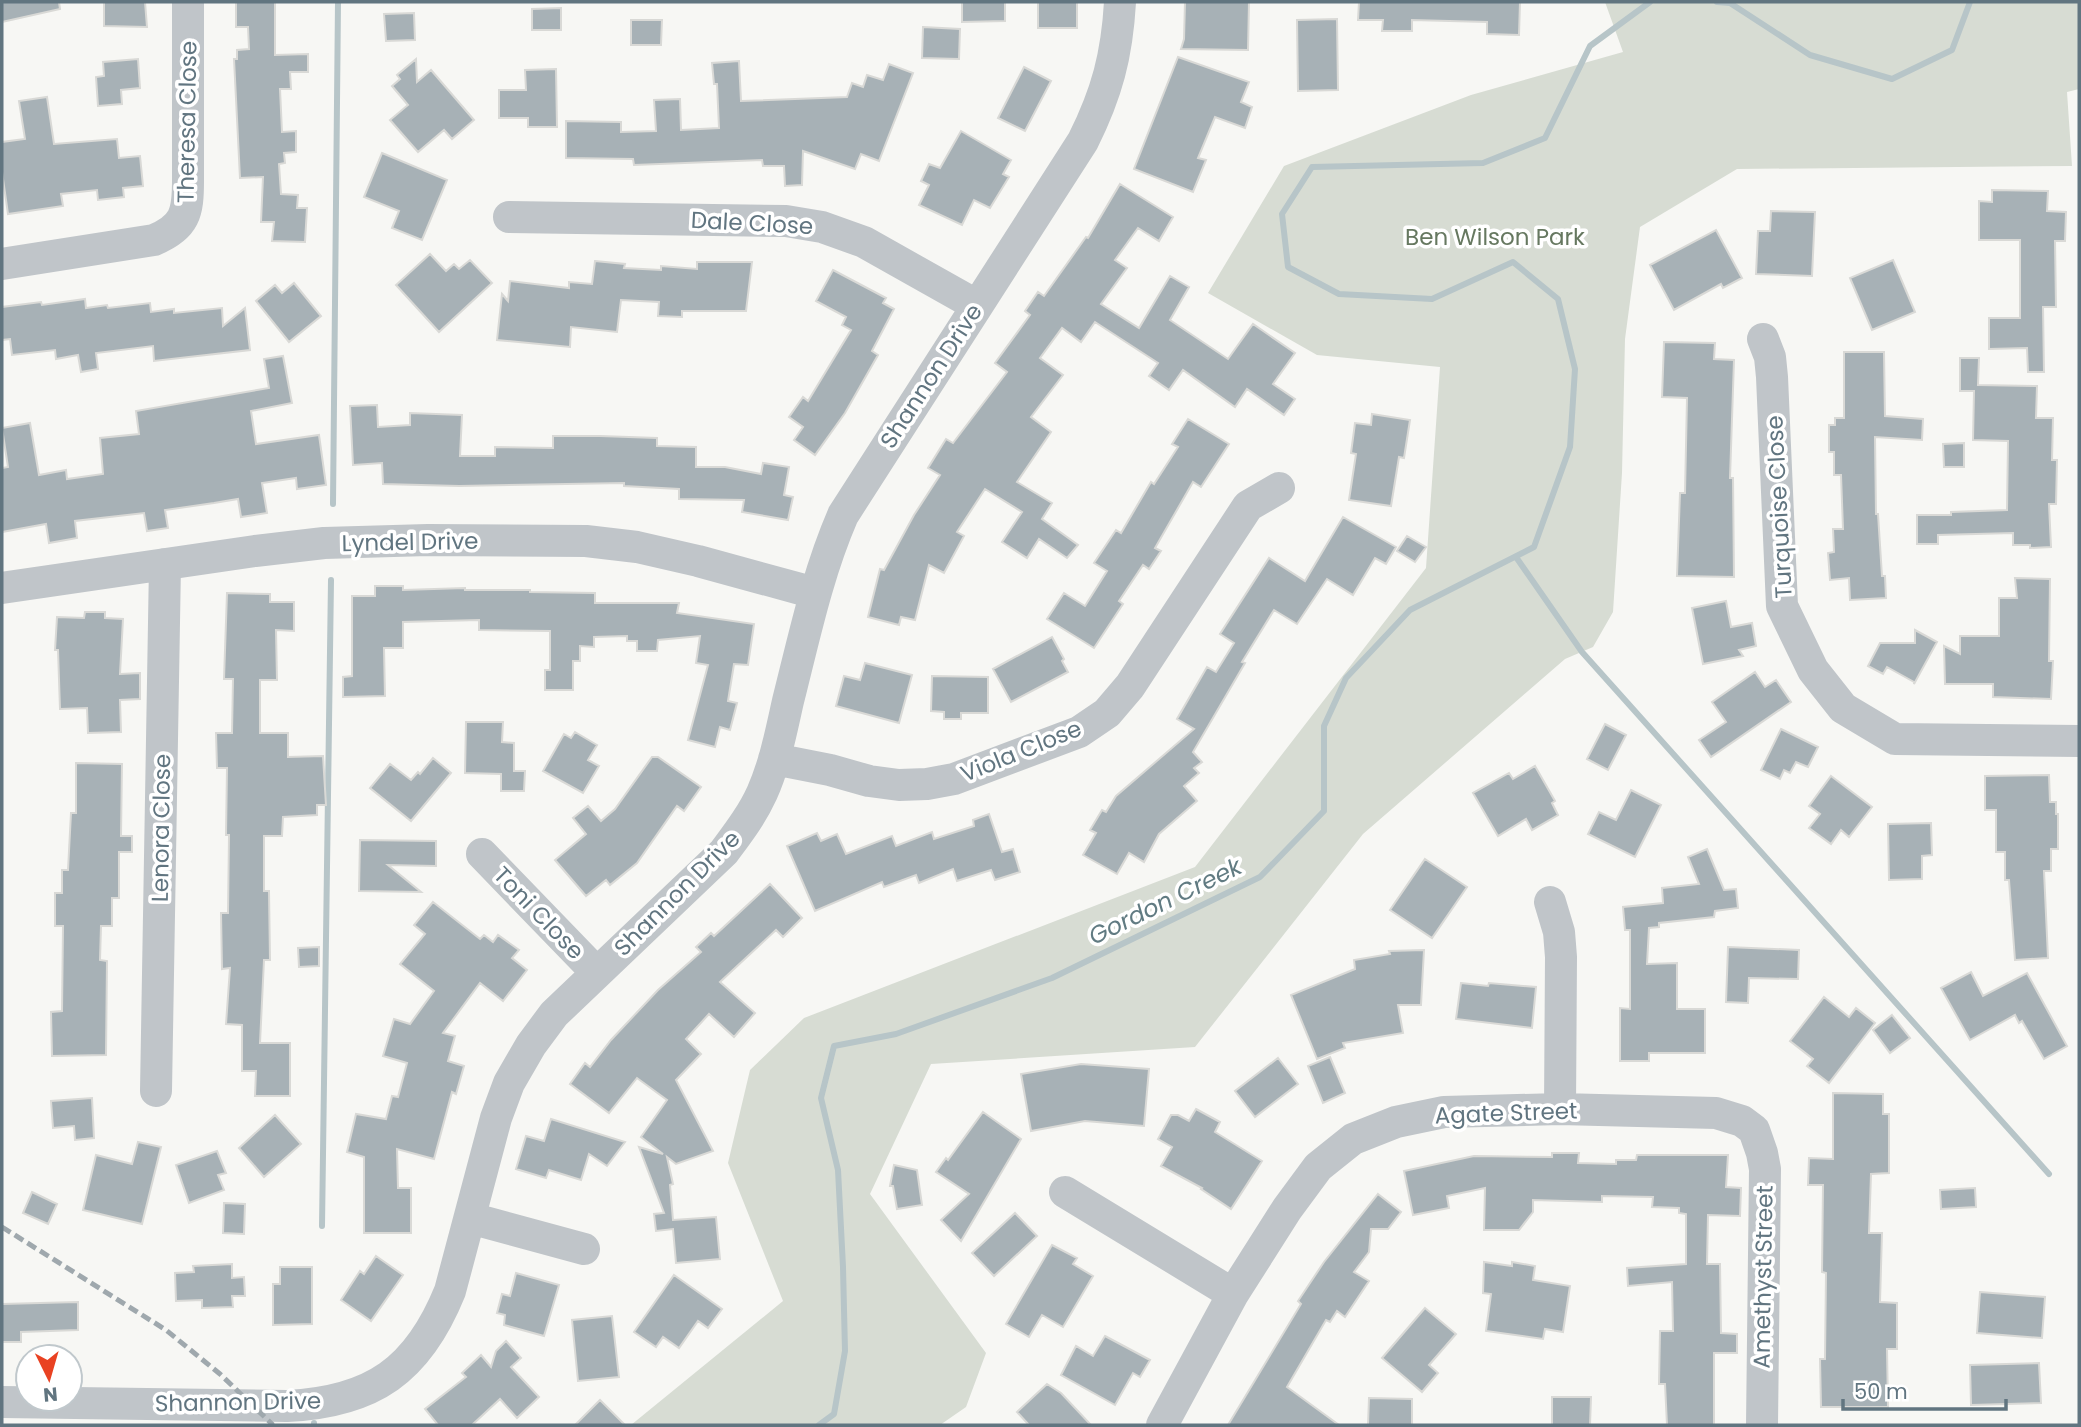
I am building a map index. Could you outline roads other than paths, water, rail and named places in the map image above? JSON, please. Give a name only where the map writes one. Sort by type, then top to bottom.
[{"type":"street","name":"Theresa Close","points":[[2,264],[154,240],[170,234],[183,219],[188,201],[188,2]]},
{"type":"street","name":"Shannon Drive","points":[[2,1402],[126,1414],[304,1405],[343,1399],[378,1383],[413,1356],[439,1317],[450,1291],[496,1118],[509,1083],[531,1045],[554,1014],[724,852],[746,823],[762,792],[774,759],[815,593],[827,551],[843,515],[1083,141],[1100,107],[1110,76],[1118,39],[1120,2]]},
{"type":"street","name":"Dale Close","points":[[509,217],[786,220],[822,227],[864,242],[976,305]]},
{"type":"street","name":"Turquoise Close","points":[[1763,339],[1770,357],[1772,377],[1782,606],[1813,670],[1843,708],[1895,739],[2079,741]]},
{"type":"street","name":"Viola Close","points":[[774,759],[869,781],[899,785],[927,784],[954,779],[1079,732],[1107,713],[1130,686],[1248,506],[1279,488]]},
{"type":"street","name":"Lyndel Drive","points":[[2,588],[324,543],[429,540],[586,541],[649,550],[815,593]]},
{"type":"street","name":"Lenora Close","points":[[156,1091],[165,564]]},
{"type":"street","name":"Toni Close","points":[[482,854],[597,973]]},
{"type":"street","points":[[1550,902],[1559,932],[1562,957],[1560,1109]]},
{"type":"street","name":"Agate Street","points":[[1162,1425],[1233,1294],[1287,1209],[1318,1167],[1353,1139],[1396,1122],[1444,1112],[1560,1109],[1716,1113],[1742,1121],[1754,1130]]},
{"type":"street","name":"Amethyst Street","points":[[1754,1130],[1765,1169],[1762,1425]]},
{"type":"street","points":[[1065,1192],[1233,1294]]},
{"type":"street","points":[[470,1218],[584,1250]]},
{"type":"waterway","points":[[333,504],[338,2]]},
{"type":"waterway","name":"Gordon Creek","points":[[819,1425],[834,1414],[845,1351],[838,1170],[821,1098],[834,1046],[896,1034],[1052,978],[1260,877],[1324,811],[1324,726],[1346,678],[1410,610],[1534,547],[1570,447],[1575,369],[1558,299],[1513,262],[1432,299],[1339,294],[1288,267],[1282,214],[1312,167],[1483,163],[1545,138],[1590,46],[1650,2]]},
{"type":"waterway","name":"Gordon Creek","points":[[1717,2],[1730,3],[1810,55],[1892,79],[1952,50],[1970,2]]},
{"type":"waterway","points":[[1516,557],[1582,652],[2049,1174]]},
{"type":"waterway","points":[[322,1226],[331,580]]},
{"type":"railway","points":[[2,1227],[166,1330],[220,1374],[273,1425]]},
{"type":"park label","name":"Ben Wilson Park","points":[[1495,237]]}]
